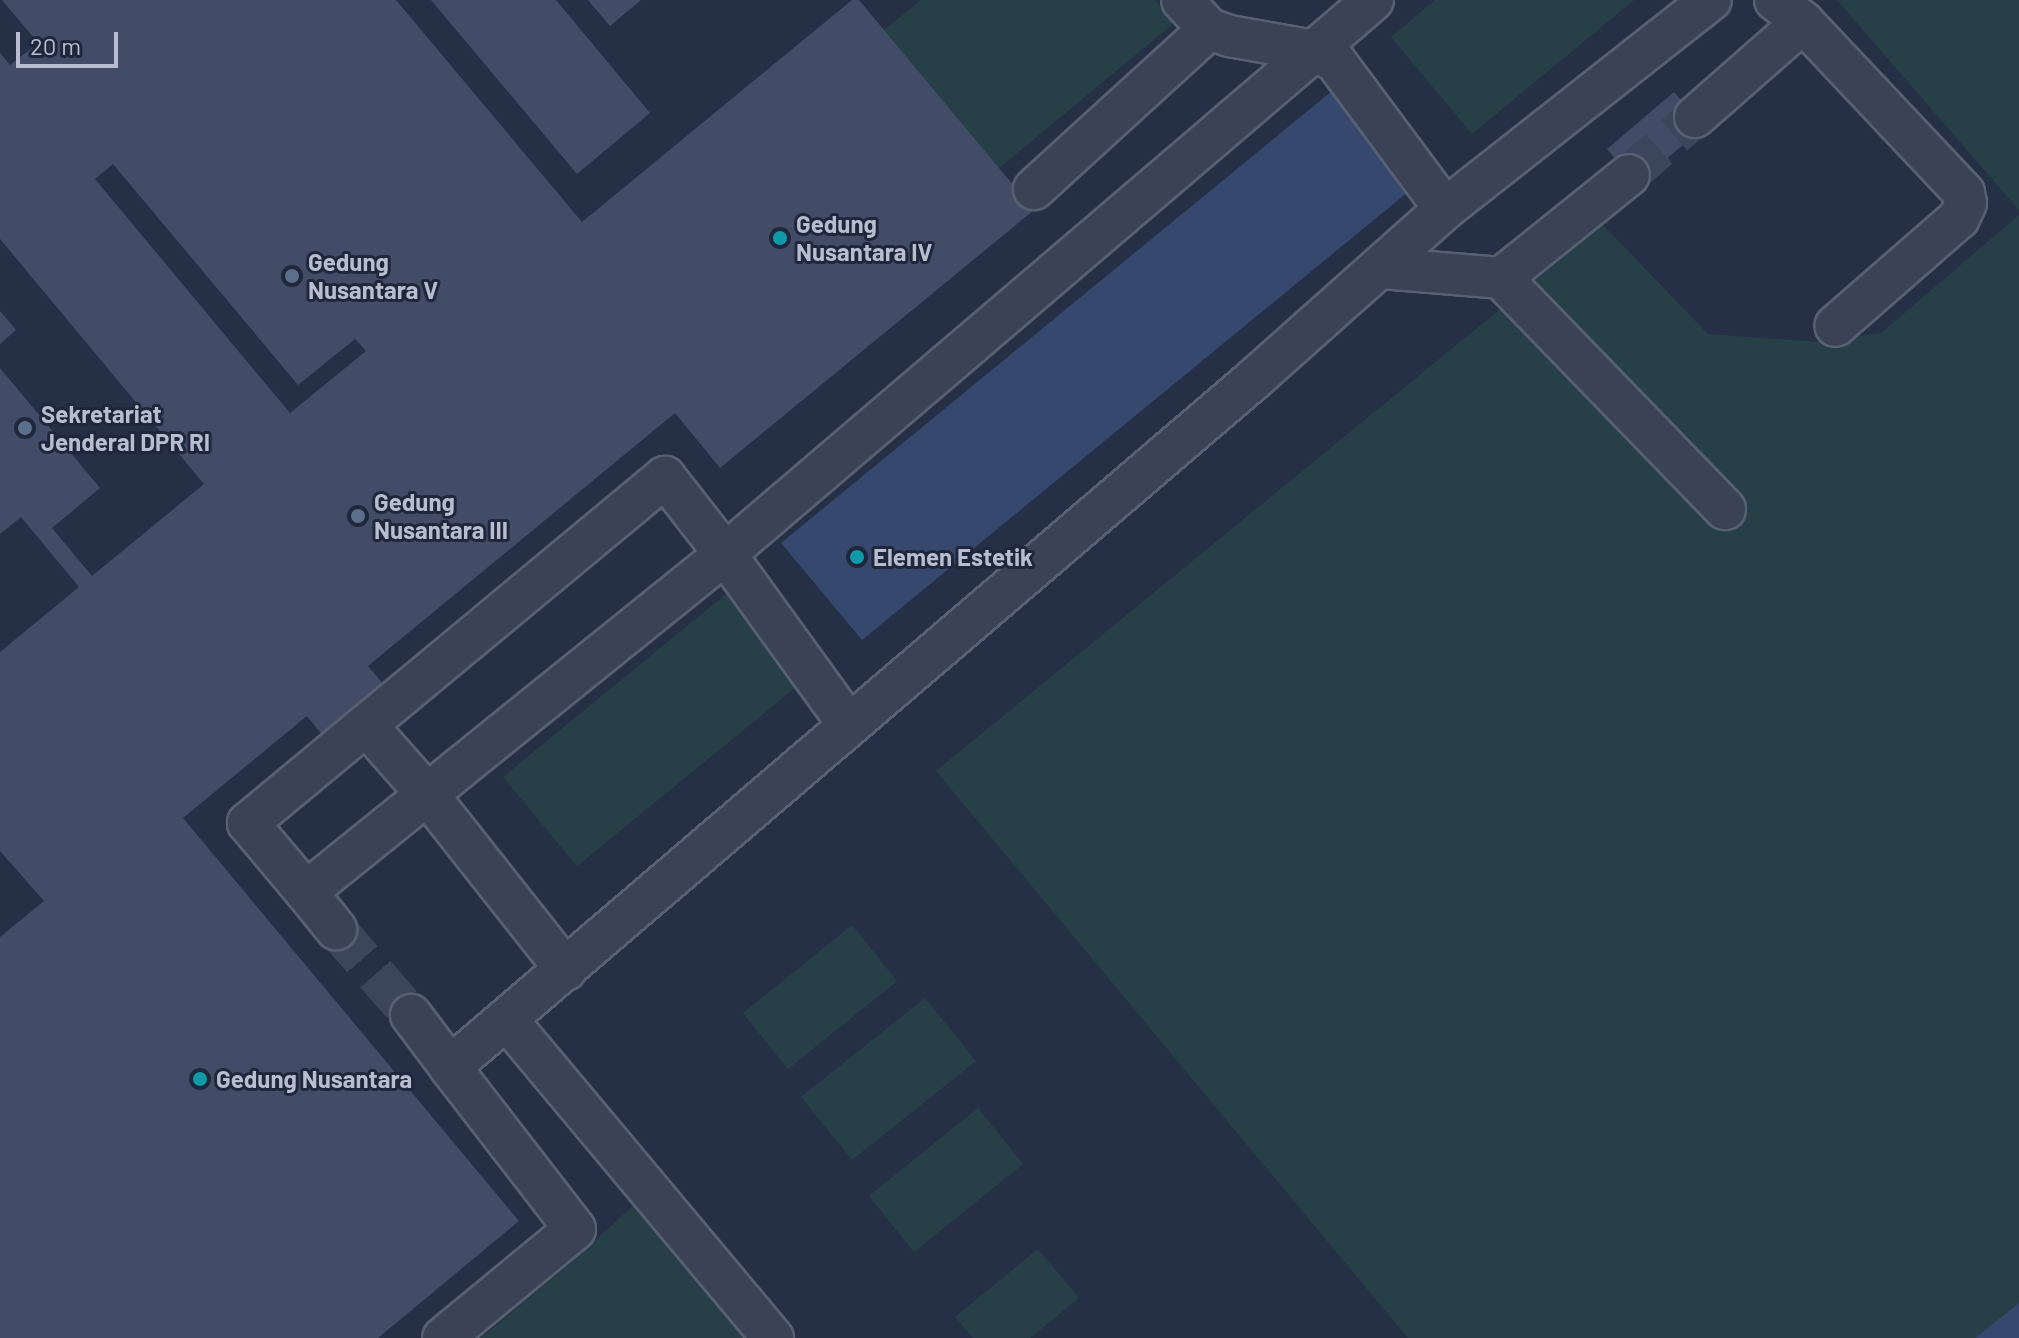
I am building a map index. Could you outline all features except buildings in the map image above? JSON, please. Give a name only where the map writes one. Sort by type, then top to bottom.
[{"type":"lane","points":[[1182,0],[1209,29],[1229,36],[1314,51],[1335,61],[1445,209]]},
{"type":"lane","points":[[306,892],[725,554],[1373,0]]},
{"type":"lane","points":[[450,1067],[1445,209],[1711,0]]},
{"type":"lane","points":[[1695,117],[1789,11],[1958,184],[1966,203],[1959,218],[1835,326]]},
{"type":"lane","points":[[1034,189],[1209,29]]},
{"type":"lane","points":[[1501,278],[1629,175]]},
{"type":"lane","points":[[1380,268],[1501,278],[1725,509]]},
{"type":"lane","points":[[336,929],[248,823],[665,477],[849,725]]},
{"type":"lane","points":[[366,725],[427,794],[566,970]]},
{"type":"lane","points":[[411,1015],[575,1229],[443,1338]]},
{"type":"lane","points":[[507,1020],[773,1338]]},
{"type":"green space","points":[[921,0],[1155,0],[1174,23],[999,168],[884,30]]},
{"type":"green space","points":[[1435,0],[1634,0],[1472,134],[1391,37]]},
{"type":"green space","points":[[1837,0],[2019,0],[2019,210]]},
{"type":"green space","points":[[2019,215],[2019,1303],[1975,1338],[1408,1338],[936,771],[1603,225],[1708,334],[1820,342],[1881,333]]},
{"type":"green space","points":[[726,594],[801,683],[577,866],[503,777]]},
{"type":"green space","points":[[852,925],[897,981],[788,1069],[743,1013]]},
{"type":"green space","points":[[925,998],[976,1061],[852,1160],[801,1097]]},
{"type":"green space","points":[[978,1108],[1023,1164],[914,1252],[869,1196]]},
{"type":"green space","points":[[633,1206],[743,1338],[481,1338],[567,1266]]},
{"type":"green space","points":[[1038,1249],[1079,1298],[1030,1338],[973,1338],[955,1317]]},
{"type":"water","points":[[1338,86],[1419,183],[862,640],[781,543]]},
{"type":"water","points":[[2019,1303],[2019,1338],[1975,1338]]},
{"type":"tunnel","points":[[1629,175],[1695,117]]},
{"type":"tunnel","points":[[336,929],[411,1015]]},
{"type":"place","name":"Gedung Nusantara IV","points":[[780,238]]},
{"type":"place","name":"Gedung Nusantara V","points":[[292,276]]},
{"type":"place","name":"Sekretariat Jenderal DPR RI","points":[[25,428]]},
{"type":"place","name":"Gedung Nusantara III","points":[[358,516]]},
{"type":"place","name":"Elemen Estetik","points":[[857,557]]},
{"type":"place","name":"Gedung Nusantara","points":[[200,1079]]}]
